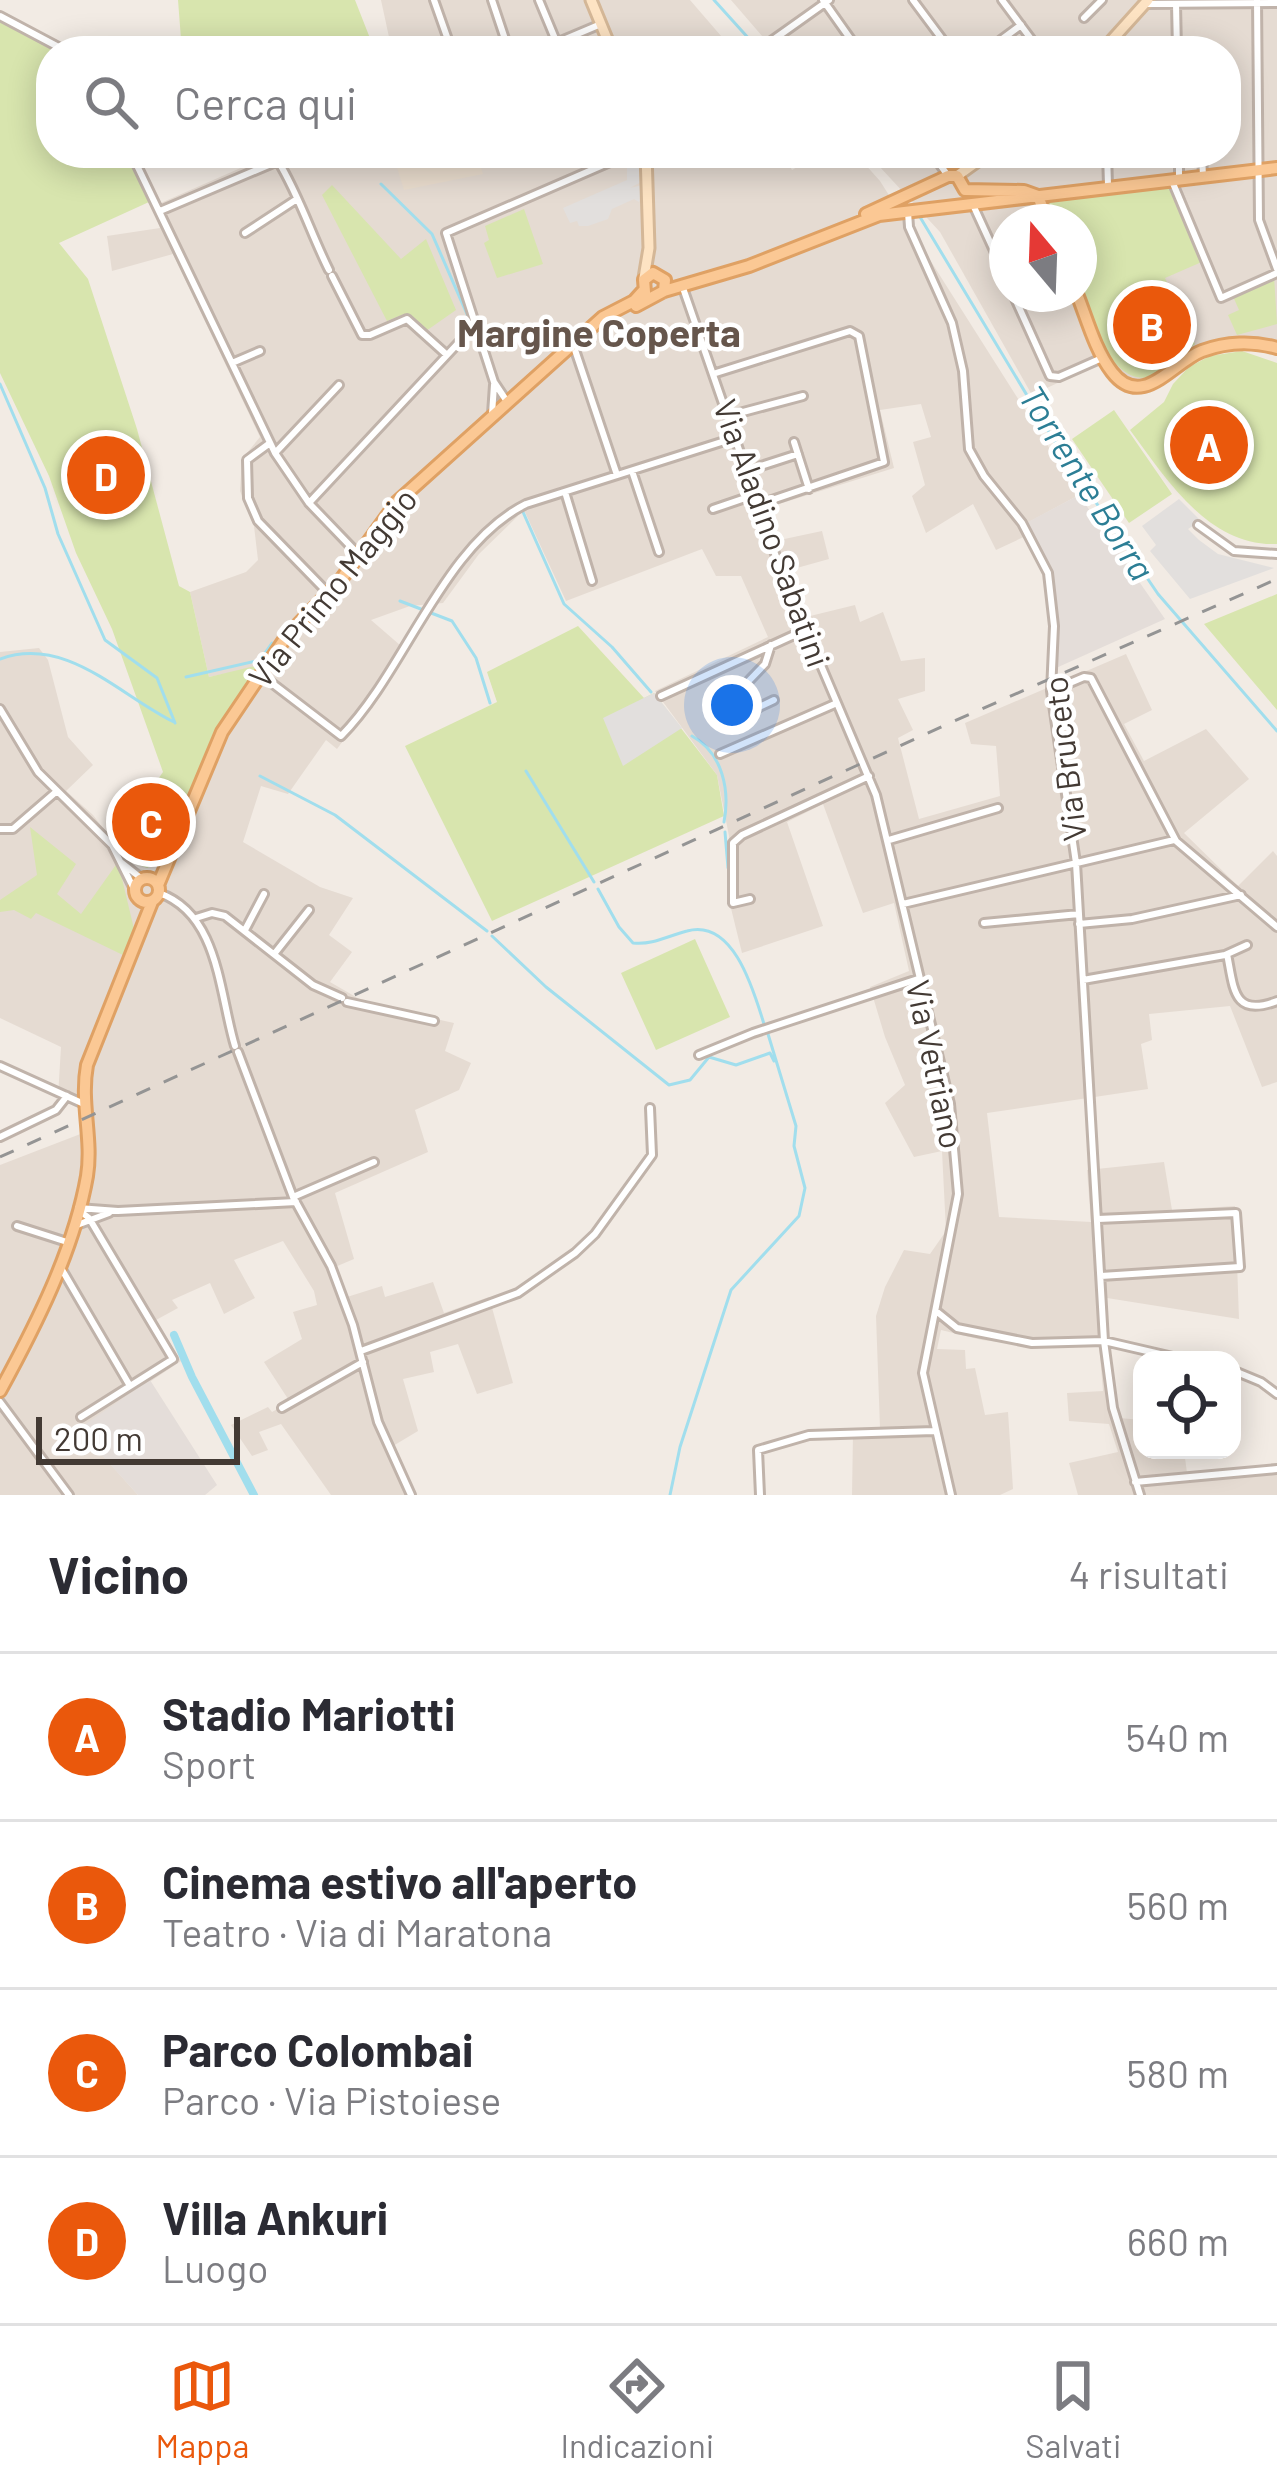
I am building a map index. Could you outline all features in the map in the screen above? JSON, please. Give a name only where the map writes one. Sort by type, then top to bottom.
[{"type":"main road","points":[[656,285],[682,288],[862,221],[906,212],[1277,168]]},
{"type":"main road","points":[[656,285],[758,257],[952,176],[965,190],[1024,191],[1037,196],[1040,204]]},
{"type":"main road","points":[[957,205],[965,190]]},
{"type":"main road","points":[[902,196],[906,212]]},
{"type":"main road","name":"Via Primo Maggio","points":[[147,889],[166,866],[222,732],[259,673],[397,502],[596,323],[656,285]]},
{"type":"main road","points":[[1084,312],[1103,358],[1121,381],[1140,387],[1160,381],[1209,349],[1252,344],[1277,348]]},
{"type":"main road","points":[[0,1390],[59,1264],[78,1208],[89,1143],[84,1104],[87,1066],[139,938],[147,889]]},
{"type":"street","points":[[434,0],[447,36]]},
{"type":"street","points":[[492,0],[504,36]]},
{"type":"street","points":[[539,0],[553,36]]},
{"type":"street","points":[[591,0],[606,36]]},
{"type":"street","points":[[914,0],[940,36]]},
{"type":"street","points":[[1002,0],[1029,36]]},
{"type":"street","points":[[1084,19],[1102,0]]},
{"type":"street","points":[[778,36],[826,1],[850,36]]},
{"type":"street","points":[[1177,168],[1176,180],[1221,298],[1277,271],[1260,224],[1257,1]]},
{"type":"street","points":[[1116,36],[1146,2],[1277,3]]},
{"type":"street","points":[[1176,2],[1177,36]]},
{"type":"street","points":[[0,16],[38,36]]},
{"type":"street","points":[[573,36],[601,24]]},
{"type":"street","points":[[1007,36],[1021,26]]},
{"type":"street","points":[[138,168],[275,453],[309,503],[358,554]]},
{"type":"street","points":[[160,211],[261,168]]},
{"type":"street","points":[[282,168],[362,335],[405,319],[447,355]]},
{"type":"street","points":[[508,403],[494,382],[446,233],[597,168]]},
{"type":"street","points":[[646,168],[649,248],[656,285]]},
{"type":"street","points":[[945,168],[952,176],[965,168]]},
{"type":"street","points":[[1108,168],[1108,188]]},
{"type":"street","points":[[1203,168],[1203,177]]},
{"type":"street","points":[[244,233],[297,199]]},
{"type":"street","points":[[974,207],[989,240]]},
{"type":"street","name":"Via Bruceto","points":[[906,212],[955,337],[963,371],[968,449],[1022,523],[1048,573],[1054,626],[1051,692],[1076,863],[1104,1341],[1113,1408],[1139,1495]]},
{"type":"street","name":"Via Aladino Sabatini","points":[[682,288],[757,505],[869,776]]},
{"type":"street","points":[[1021,312],[1054,378],[1103,358]]},
{"type":"street","points":[[309,503],[476,324]]},
{"type":"street","points":[[715,373],[850,331],[859,334],[885,460],[880,466],[757,505]]},
{"type":"street","points":[[573,344],[617,476]]},
{"type":"street","points":[[232,363],[260,351]]},
{"type":"street","points":[[492,418],[494,382]]},
{"type":"street","points":[[275,453],[339,386]]},
{"type":"street","points":[[728,416],[803,396]]},
{"type":"street","points":[[259,673],[341,736],[433,604],[494,527],[521,506],[734,438]]},
{"type":"street","points":[[794,442],[809,489]]},
{"type":"street","points":[[270,443],[247,460],[248,498],[258,521],[328,593]]},
{"type":"street","points":[[761,466],[798,454]]},
{"type":"street","points":[[632,471],[659,552]]},
{"type":"street","points":[[565,491],[592,580]]},
{"type":"street","points":[[713,509],[754,495]]},
{"type":"street","points":[[1198,525],[1234,550],[1277,554]]},
{"type":"street","points":[[661,696],[805,630]]},
{"type":"street","points":[[771,645],[766,662],[742,688],[753,710],[774,700]]},
{"type":"street","points":[[1051,692],[1091,678],[1176,841],[1277,927]]},
{"type":"street","points":[[720,754],[837,703]]},
{"type":"street","points":[[0,709],[31,761],[106,837],[121,862],[147,889],[183,905],[204,931],[237,1049],[295,1200],[331,1266],[378,1422],[411,1495]]},
{"type":"street","points":[[750,899],[733,903],[733,843],[869,776]]},
{"type":"street","name":"Via Vetriano","points":[[869,776],[889,840],[950,1104],[958,1168],[958,1194],[923,1373],[950,1495]]},
{"type":"street","points":[[0,830],[13,829],[57,791]]},
{"type":"street","points":[[889,840],[998,808]]},
{"type":"street","points":[[903,904],[1176,841]]},
{"type":"street","points":[[245,931],[264,894]]},
{"type":"street","points":[[1079,924],[1132,919],[1242,895]]},
{"type":"street","points":[[275,953],[308,910]]},
{"type":"street","points":[[196,918],[216,913],[317,987],[345,1000],[434,1021]]},
{"type":"street","points":[[984,923],[1079,914]]},
{"type":"street","points":[[1083,980],[1227,954],[1247,945]]},
{"type":"street","points":[[1227,954],[1235,992],[1245,1006],[1258,1008],[1277,1001]]},
{"type":"street","points":[[698,1055],[918,979]]},
{"type":"street","points":[[0,1066],[84,1104]]},
{"type":"street","points":[[0,1137],[56,1110],[67,1096]]},
{"type":"street","points":[[360,1352],[518,1293],[574,1253],[595,1234],[652,1155],[650,1108]]},
{"type":"street","points":[[78,1208],[118,1211],[295,1200],[374,1162]]},
{"type":"street","points":[[82,1192],[94,1204],[118,1211]]},
{"type":"street","points":[[78,1208],[89,1218],[173,1359],[81,1417]]},
{"type":"street","points":[[17,1226],[69,1236],[89,1218],[118,1211]]},
{"type":"street","points":[[1097,1219],[1236,1213],[1238,1231],[1240,1267],[1101,1276]]},
{"type":"street","points":[[59,1264],[130,1386]]},
{"type":"street","points":[[936,1311],[957,1328],[1031,1343],[1104,1341],[1147,1351]]},
{"type":"street","points":[[282,1408],[363,1362]]},
{"type":"street","points":[[1241,1374],[1277,1394]]},
{"type":"street","points":[[0,1402],[69,1495]]},
{"type":"street","points":[[760,1495],[758,1450],[809,1435],[934,1431]]},
{"type":"street","points":[[1135,1482],[1277,1469]]},
{"type":"shaded area","points":[[381,0],[690,0],[721,36],[389,36]]},
{"type":"shaded area","points":[[731,0],[1277,0],[1277,345],[1219,341],[1197,347],[1164,373],[1140,382],[1100,363],[1032,395],[940,232],[881,168],[1241,168],[1241,36],[762,36]]},
{"type":"shaded area","points":[[241,168],[868,168],[880,181],[1079,495],[1027,523],[1030,534],[996,550],[973,504],[926,533],[912,496],[925,485],[913,442],[931,437],[921,404],[880,410],[894,468],[763,509],[775,541],[822,531],[829,559],[786,571],[802,618],[855,605],[860,622],[883,612],[901,661],[925,658],[925,691],[898,699],[913,730],[898,738],[919,819],[1000,796],[996,746],[971,744],[965,723],[1126,654],[1152,710],[1124,724],[1144,761],[1206,729],[1249,779],[1184,833],[1238,886],[1273,851],[1277,856],[1277,1082],[1262,1087],[1230,1006],[1149,1014],[1152,1040],[1141,1044],[1148,1089],[987,1113],[999,1217],[1091,1222],[1087,1170],[1164,1162],[1172,1210],[1235,1206],[1239,1319],[1107,1298],[1106,1336],[1119,1418],[1133,1419],[1133,1459],[1185,1459],[1187,1473],[1277,1464],[1277,1495],[1078,1495],[1069,1463],[1118,1452],[1109,1424],[1069,1421],[1067,1393],[1103,1391],[1099,1344],[1041,1347],[941,1330],[937,1349],[965,1350],[966,1369],[975,1368],[985,1415],[1008,1412],[1013,1489],[1000,1495],[852,1495],[853,1434],[880,1428],[876,1316],[885,1287],[904,1250],[930,1254],[946,1231],[942,1151],[914,1157],[885,1103],[905,1085],[870,987],[909,971],[894,903],[863,913],[823,804],[787,822],[823,926],[742,953],[727,892],[729,836],[717,775],[655,691],[768,637],[741,576],[716,576],[702,549],[566,601],[524,510],[479,554],[443,603],[410,606],[371,620],[408,652],[337,749],[326,740],[288,794],[261,786],[243,842],[320,887],[353,898],[329,935],[352,952],[330,982],[368,1004],[454,1023],[445,1051],[471,1063],[459,1090],[415,1110],[428,1152],[335,1193],[354,1259],[335,1267],[347,1297],[382,1286],[385,1297],[433,1282],[444,1313],[489,1297],[513,1383],[477,1394],[458,1344],[430,1352],[434,1372],[403,1379],[418,1431],[393,1446],[416,1495],[331,1495],[281,1424],[259,1432],[268,1450],[252,1456],[231,1425],[290,1402],[264,1362],[302,1339],[293,1312],[317,1305],[314,1291],[283,1241],[234,1260],[255,1298],[224,1314],[210,1283],[172,1300],[178,1308],[156,1320],[181,1361],[79,1429],[138,1495],[0,1495],[0,1165],[83,1133],[79,1106],[58,1097],[61,1047],[0,1018],[0,652],[39,648],[48,660],[68,737],[93,765],[66,791],[93,815],[132,866],[151,872],[160,868],[212,736],[258,667],[209,677],[190,592],[246,572],[258,560],[254,526],[240,491],[242,459],[260,437],[173,254],[112,271],[107,236],[160,228],[153,209]]},
{"type":"shaded area","points":[[397,168],[481,168],[483,174],[404,190]]},
{"type":"shaded area","points":[[627,168],[640,168],[641,182],[630,188],[642,185],[639,202],[634,199],[612,209],[608,219],[588,226],[570,223],[563,208],[627,180]]},
{"type":"shaded area","points":[[1079,495],[1165,619],[1056,668],[1052,592],[1026,523]]},
{"type":"shaded area","points":[[1179,499],[1201,521],[1188,529],[1218,554],[1274,568],[1190,599],[1150,551],[1156,545],[1142,526]]},
{"type":"shaded area","points":[[654,693],[682,728],[623,766],[603,718]]},
{"type":"shaded area","points":[[150,1380],[217,1485],[205,1495],[138,1495],[78,1429]]},
{"type":"green space","points":[[178,0],[355,0],[369,36],[181,36]]},
{"type":"green space","points":[[0,19],[36,40],[36,168],[135,168],[149,202],[59,243],[88,279],[137,429],[179,586],[190,592],[209,677],[259,665],[212,736],[164,859],[147,868],[128,861],[121,854],[123,845],[111,835],[163,772],[112,629],[76,553],[49,476],[0,373]]},
{"type":"green space","points":[[332,185],[401,259],[426,239],[456,310],[426,331],[404,314],[387,321],[322,195]]},
{"type":"green space","points":[[1169,188],[1204,261],[1165,278],[1195,344],[1149,377],[1124,371],[1103,346],[1087,312],[1097,312],[1097,204],[1043,201]]},
{"type":"green space","points":[[524,209],[543,264],[497,278],[484,243],[489,240],[485,226]]},
{"type":"green space","points":[[1274,276],[1277,324],[1237,335],[1228,315],[1239,310],[1232,294]]},
{"type":"green space","points":[[1242,351],[1277,363],[1277,544],[1253,542],[1210,522],[1175,489],[1130,430],[1164,402],[1189,367],[1210,356]]},
{"type":"green space","points":[[1114,410],[1172,494],[1129,523],[1072,439]]},
{"type":"green space","points":[[1277,594],[1277,710],[1204,624]]},
{"type":"green space","points":[[578,626],[644,698],[654,693],[717,775],[724,816],[492,921],[405,746],[497,702],[487,672]]},
{"type":"green space","points":[[30,827],[76,864],[57,894],[81,914],[118,862],[135,933],[125,956],[36,913],[31,919],[14,910],[0,912],[0,900],[37,875]]},
{"type":"green space","points":[[695,939],[730,1017],[656,1050],[621,973]]},
{"type":"waterway","name":"Torrente Borra","points":[[714,0],[746,36]]},
{"type":"waterway","points":[[381,184],[432,234],[470,321]]},
{"type":"waterway","name":"Torrente Borra","points":[[920,217],[1055,442],[1158,594],[1277,731]]},
{"type":"waterway","points":[[0,384],[105,640],[157,678],[175,723]]},
{"type":"waterway","points":[[523,512],[564,604],[612,647],[651,692]]},
{"type":"waterway","points":[[400,601],[452,621],[476,658],[490,703]]},
{"type":"waterway","points":[[186,677],[260,660],[272,643]]},
{"type":"waterway","points":[[0,659],[24,654],[70,661],[174,722]]},
{"type":"waterway","points":[[692,736],[711,752],[722,774],[724,822]]},
{"type":"waterway","points":[[526,771],[594,882]]},
{"type":"waterway","points":[[260,776],[335,815],[487,931]]},
{"type":"waterway","points":[[725,832],[728,868]]},
{"type":"waterway","points":[[598,889],[633,943],[687,931],[703,930],[717,936],[739,961],[764,1024]]},
{"type":"waterway","points":[[492,936],[546,987],[669,1085],[690,1080],[709,1057],[736,1065],[770,1053],[774,1061]]},
{"type":"waterway","points":[[670,1495],[680,1447],[731,1290],[799,1216],[805,1188],[794,1146],[796,1126],[768,1034]]},
{"type":"waterway","points":[[174,1335],[254,1495]]},
{"type":"railway","points":[[0,1157],[952,722],[1277,579]]},
{"type":"place","name":"Cinema estivo all'aperto","points":[[1152,325]]},
{"type":"place","name":"Stadio Mariotti","points":[[1209,445]]},
{"type":"place","name":"Villa Ankuri","points":[[106,475]]},
{"type":"place","name":"Parco Colombai","points":[[151,822]]},
{"type":"district","name":"Margine Coperta","points":[[599,331]]}]
